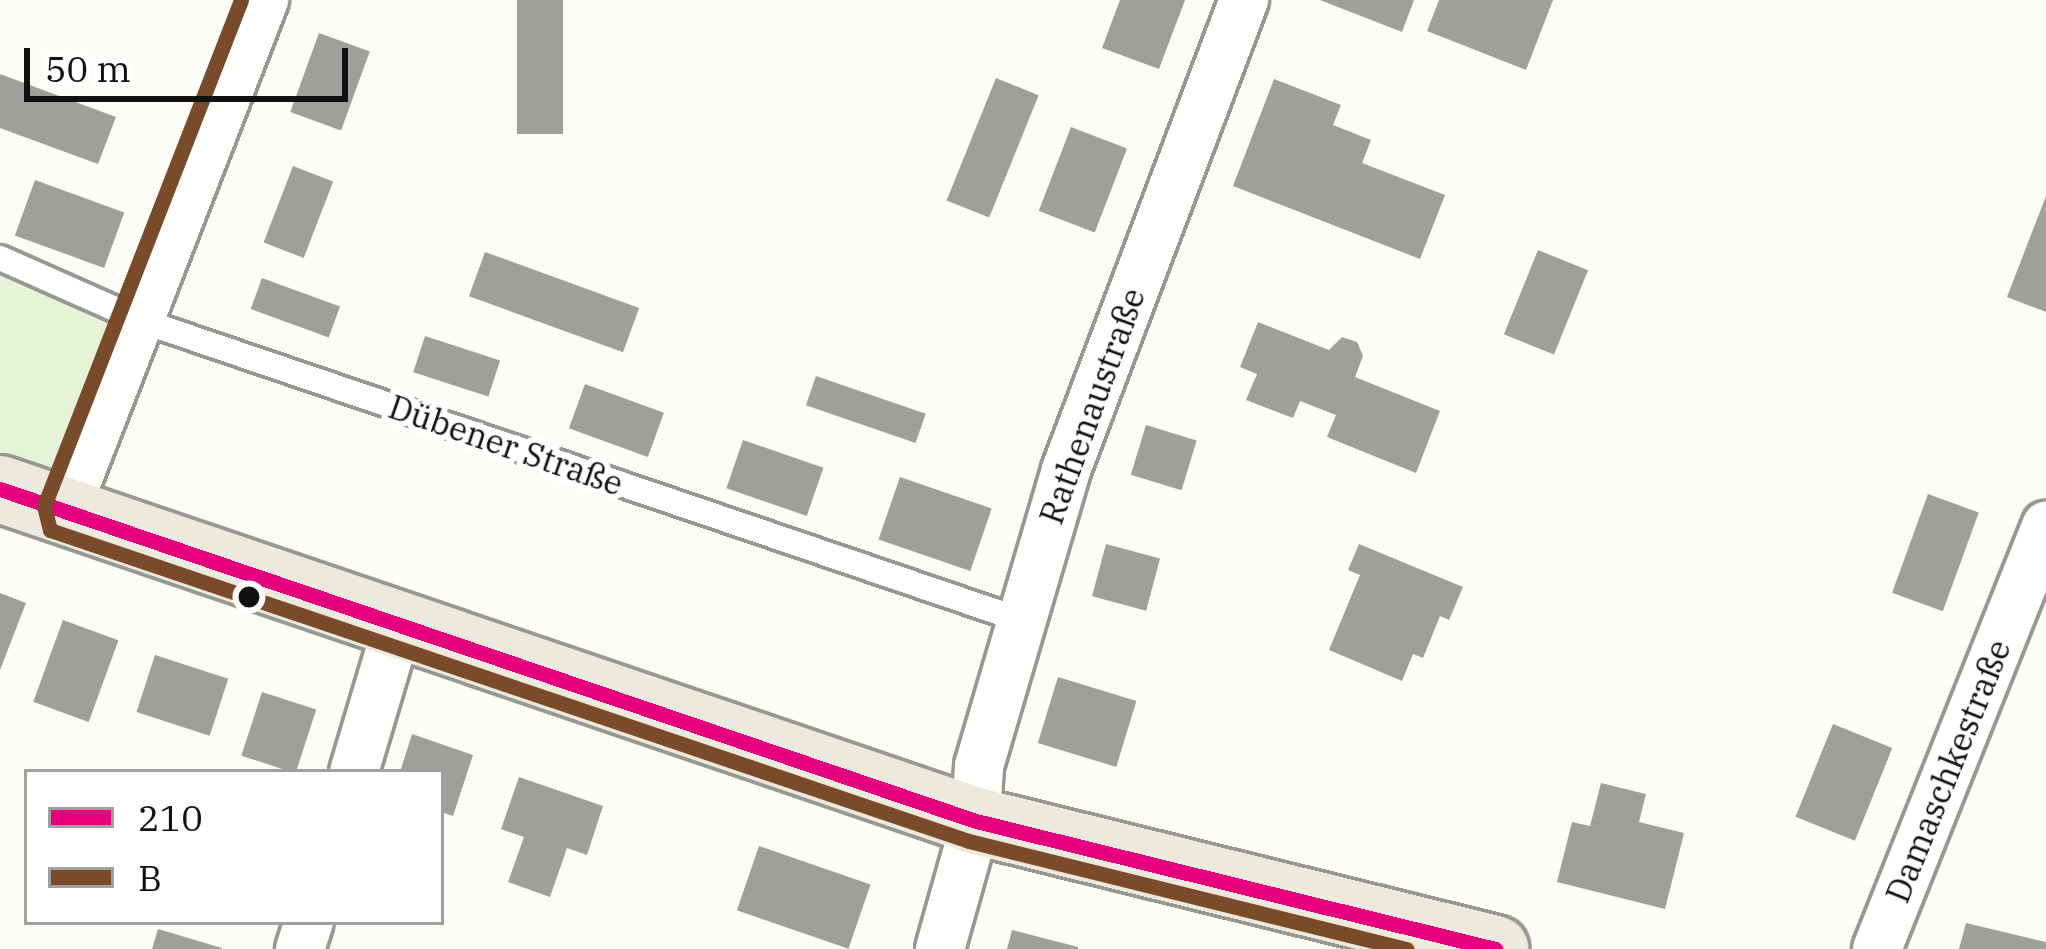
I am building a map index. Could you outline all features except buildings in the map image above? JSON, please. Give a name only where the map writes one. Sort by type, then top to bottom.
[{"type":"main road","points":[[0,489],[976,821],[1354,932],[1495,949]]},
{"type":"street","points":[[64,514],[264,0]]},
{"type":"street","name":"Rathenaustraße","points":[[940,949],[976,821],[979,766],[1018,620],[1066,470],[1244,0]]},
{"type":"street","name":"Damaschkestraße","points":[[1877,949],[2046,526]]},
{"type":"street","points":[[355,769],[398,628]]},
{"type":"lane","name":"Dübener Straße","points":[[0,258],[142,321],[1018,620]]},
{"type":"green space","points":[[0,270],[125,316],[62,463],[41,474],[0,463]]},
{"type":"transit line","name":"B","points":[[241,0],[44,506],[50,530],[969,841],[1407,949]]},
{"type":"transit line","name":"210","points":[[0,489],[976,821],[1495,949]]}]
